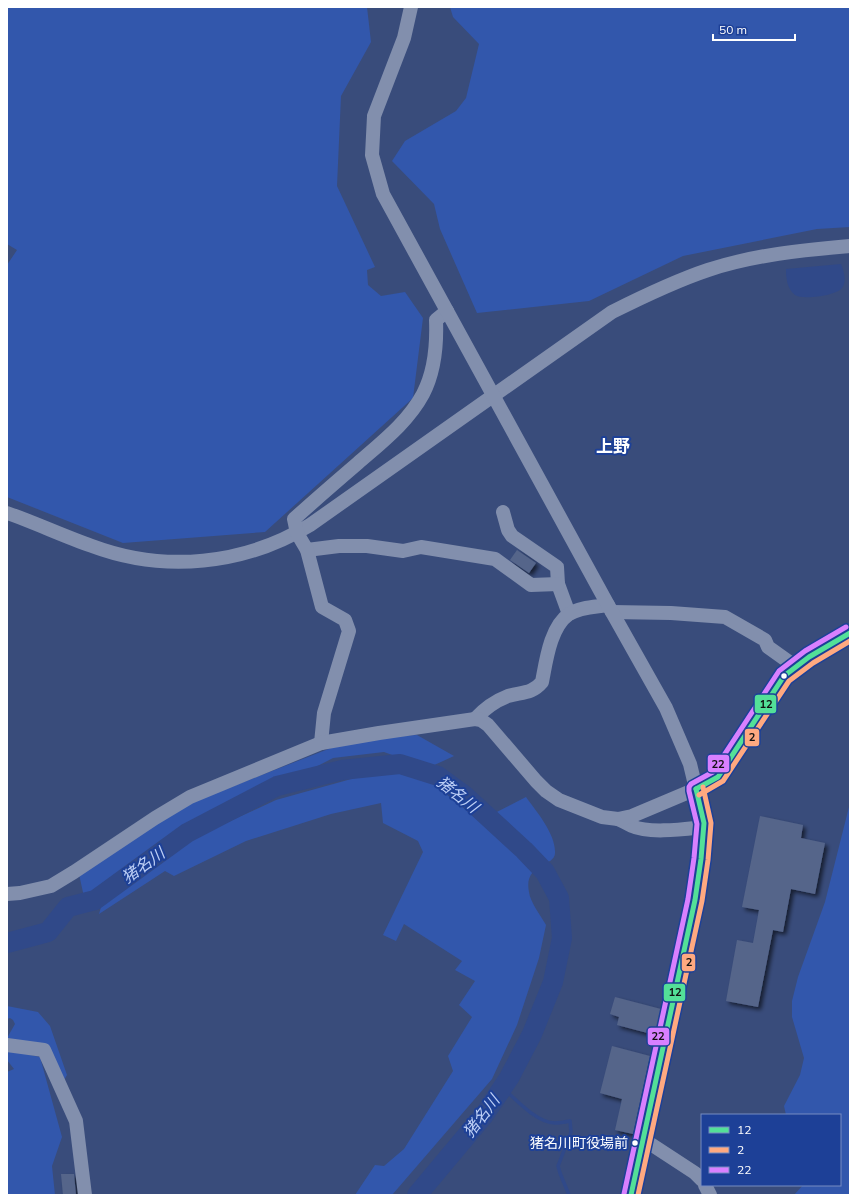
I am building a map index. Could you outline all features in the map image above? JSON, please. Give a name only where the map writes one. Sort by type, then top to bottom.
[{"type":"main road","points":[[631,1195],[695,900],[704,827],[696,789],[718,777],[784,676],[809,657],[850,633]]},
{"type":"street","points":[[7,894],[20,893],[50,886],[190,797],[321,743],[379,733],[475,719],[481,720],[488,725],[536,781],[553,796],[559,800],[602,817],[618,819],[632,816],[696,789],[690,764],[666,708],[383,194],[372,155],[374,116],[404,38],[411,7]]},
{"type":"street","points":[[7,513],[28,520],[92,547],[124,556],[156,562],[194,562],[233,557],[258,550],[297,533],[316,521],[612,312],[659,289],[709,270],[754,258],[850,246]]},
{"type":"street","points":[[321,743],[324,712],[349,631],[346,620],[322,607],[307,550],[297,533],[294,519],[382,442],[410,414],[423,393],[432,370],[437,343],[436,320],[447,311]]},
{"type":"street","points":[[503,512],[508,530],[512,536],[557,567],[558,584],[569,614]]},
{"type":"street","points":[[307,550],[339,546],[367,546],[403,551],[420,547],[495,559],[531,585],[558,584]]},
{"type":"street","points":[[475,719],[494,703],[509,696],[532,691],[538,688],[542,682],[553,636],[569,614],[584,609],[610,608],[725,617],[764,640],[768,647],[796,667]]},
{"type":"street","points":[[618,819],[633,827],[646,829],[676,830],[704,827]]},
{"type":"street","points":[[7,1045],[44,1050],[76,1121],[85,1195]]},
{"type":"street","points":[[643,1139],[695,1173],[701,1180]]},
{"type":"shaded area","points":[[7,7],[367,7],[371,42],[341,96],[337,186],[375,267],[367,270],[368,285],[381,296],[405,292],[423,318],[413,398],[265,532],[123,543],[7,497],[7,265],[17,250],[7,244]]},
{"type":"shaded area","points":[[450,7],[850,7],[850,227],[817,229],[683,256],[589,301],[477,313],[440,229],[434,204],[392,161],[405,141],[456,111],[466,98],[479,44],[453,17]]},
{"type":"shaded area","points":[[841,264],[845,279],[844,285],[839,291],[811,297],[799,296],[792,293],[787,280],[786,269]]},
{"type":"shaded area","points":[[417,735],[454,756],[430,767],[384,752],[333,758],[306,772],[263,785],[174,832],[89,895],[84,897],[79,874],[182,806],[331,748],[395,736]]},
{"type":"shaded area","points":[[387,769],[438,781],[483,819],[526,797],[549,831],[555,853],[554,858],[535,871],[528,883],[531,900],[546,925],[539,958],[517,1025],[492,1079],[392,1195],[355,1195],[375,1165],[384,1166],[404,1149],[453,1071],[448,1056],[472,1017],[459,1005],[475,981],[455,970],[462,961],[404,924],[396,941],[383,935],[423,852],[418,841],[383,823],[381,803],[331,814],[246,841],[174,876],[165,871],[99,914],[101,907],[126,886],[187,841],[276,800]]},
{"type":"shaded area","points":[[850,803],[850,1195],[794,1195],[802,1186],[841,1186],[841,1114],[786,1114],[784,1106],[800,1075],[804,1058],[792,1017],[792,1001],[798,977],[825,902]]},
{"type":"shaded area","points":[[7,1006],[38,1012],[50,1026],[67,1075],[64,1080],[46,1046],[7,1038],[15,1024],[10,1018],[7,1019]]},
{"type":"shaded area","points":[[7,1050],[40,1057],[62,1137],[52,1166],[55,1195],[7,1195],[7,1072],[14,1069],[7,1060]]},
{"type":"building","points":[[517,550],[536,563],[529,573],[510,560]]},
{"type":"building","points":[[760,816],[803,825],[801,838],[825,843],[815,894],[791,889],[783,932],[773,930],[758,1007],[726,1001],[737,940],[753,943],[759,910],[742,907]]},
{"type":"building","points":[[615,997],[661,1009],[655,1035],[617,1025],[619,1017],[610,1014]]},
{"type":"building","points":[[612,1046],[650,1056],[633,1134],[615,1130],[622,1099],[600,1093]]},
{"type":"building","points":[[61,1174],[74,1174],[76,1195],[63,1195]]},
{"type":"waterway","name":"猪名川","points":[[7,943],[48,932],[68,907],[95,900],[187,833],[277,786],[342,770],[400,764],[438,776],[464,795],[524,850],[545,872],[559,898],[562,938],[553,982],[532,1034],[509,1078],[484,1115],[417,1195]]},
{"type":"waterway","points":[[502,1087],[527,1110],[541,1119],[555,1123],[570,1121],[571,1132],[558,1166],[569,1195]]},
{"type":"transit line","name":"22","points":[[624,1194],[688,899],[697,824],[689,787],[691,784],[713,772],[779,671],[805,651],[846,627]]},
{"type":"transit line","name":"12","points":[[696,789],[718,777],[784,676],[809,657],[850,633]]},
{"type":"transit line","name":"2","points":[[699,795],[723,781],[789,681],[813,663],[850,641]]},
{"type":"transit line","name":"2","points":[[638,1195],[702,901],[708,860],[711,823],[703,787]]},
{"type":"transit line","name":"12","points":[[631,1195],[695,900],[704,823],[696,789]]},
{"type":"place","name":"猪名川町役場前","points":[[635,1143]]},
{"type":"district","name":"上野","points":[[613,446]]}]
